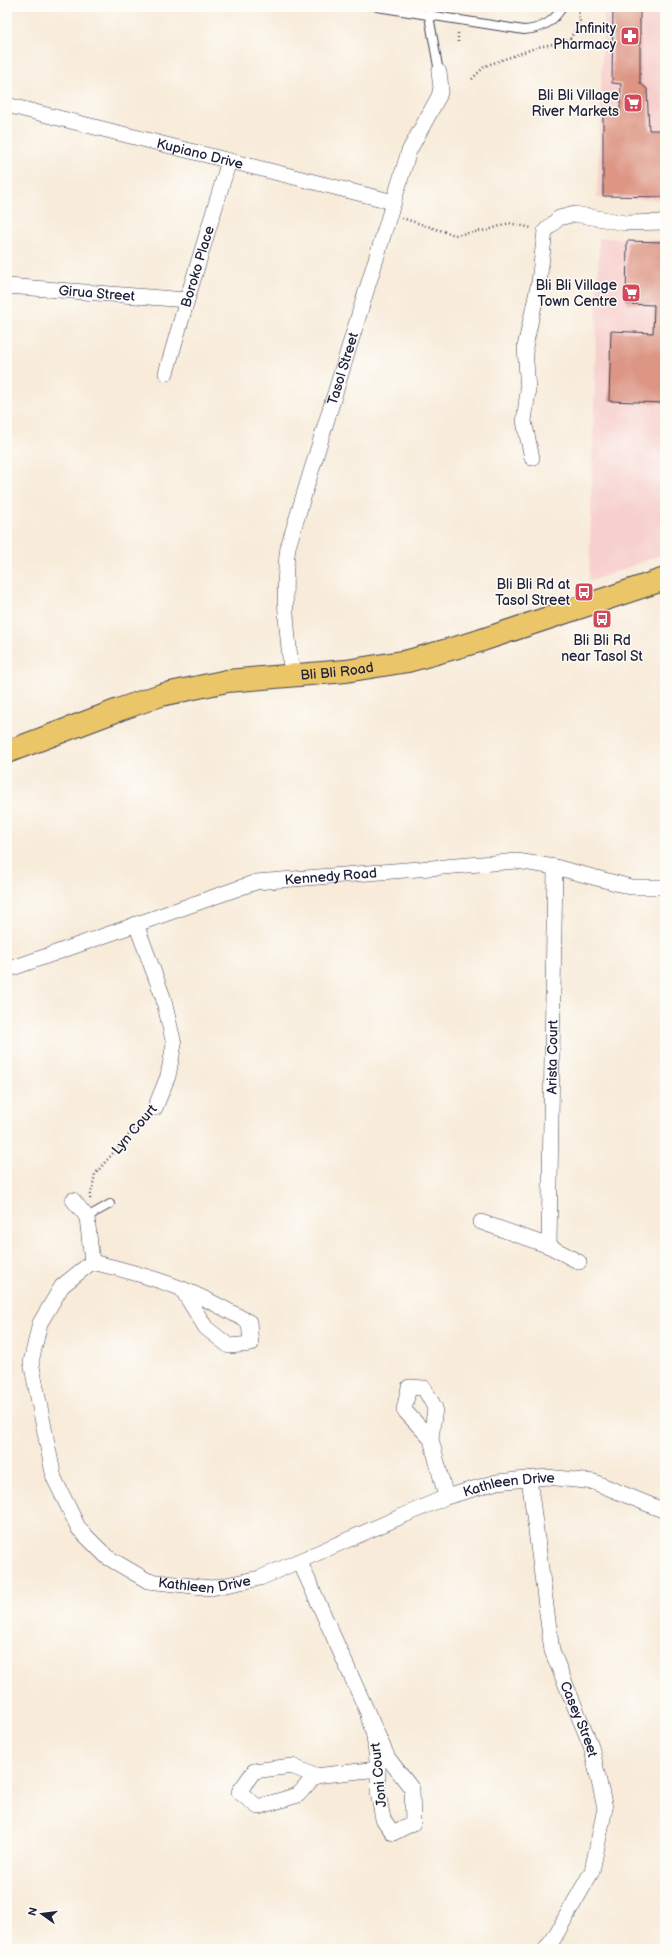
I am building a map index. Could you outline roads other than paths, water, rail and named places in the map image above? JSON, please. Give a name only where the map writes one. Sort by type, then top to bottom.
[{"type":"main road","name":"Bli Bli Road","points":[[7,752],[121,709],[161,696],[227,681],[380,667],[436,654],[665,579]]},
{"type":"street","name":"Tasol Street","points":[[292,676],[284,599],[288,547],[413,140],[439,96],[441,88],[439,72]]},
{"type":"street","name":"Kupiano Drive","points":[[7,105],[230,161],[392,208]]},
{"type":"street","name":"Boroko Place","points":[[166,373],[230,161]]},
{"type":"street","points":[[532,458],[524,421],[528,390],[525,348],[539,282],[545,231],[559,218],[575,214],[625,223],[665,222]]},
{"type":"street","name":"Girua Street","points":[[7,286],[187,300]]},
{"type":"street","name":"Kennedy Road","points":[[7,970],[256,882],[517,861],[555,867],[631,887],[665,887]]},
{"type":"street","name":"Arista Court","points":[[549,1246],[555,867]]},
{"type":"street","name":"Lyn Court","points":[[136,924],[163,997],[174,1044],[168,1076],[155,1108]]},
{"type":"street","points":[[73,1200],[87,1217],[92,1262],[142,1274],[181,1288],[249,1322],[251,1344],[229,1346],[206,1328],[181,1288]]},
{"type":"street","points":[[481,1222],[549,1246],[579,1262]]},
{"type":"street","name":"Kathleen Drive","points":[[92,1262],[62,1286],[40,1323],[31,1362],[54,1478],[79,1529],[107,1556],[148,1581],[211,1588],[260,1578],[300,1562],[446,1497],[497,1482],[547,1477],[594,1482],[665,1511]]},
{"type":"street","points":[[431,1438],[446,1497]]},
{"type":"street","name":"Casey Street","points":[[529,1478],[552,1651],[591,1746],[605,1808],[592,1871],[554,1938],[546,1949]]},
{"type":"street","name":"Joni Court","points":[[300,1562],[388,1758],[412,1789],[414,1822],[394,1833],[383,1818],[378,1793],[378,1769],[374,1736],[368,1716]]},
{"type":"street","points":[[315,1776],[378,1769]]},
{"type":"lane","points":[[377,7],[516,30],[531,30],[539,28],[554,20],[562,7]]},
{"type":"lane","points":[[431,7],[429,16],[439,72]]},
{"type":"lane","points":[[87,1217],[110,1204]]},
{"type":"place","name":"Infinity Pharmacy","points":[[630,36]]},
{"type":"place","name":"Bli Bli Village River Markets","points":[[633,103]]},
{"type":"place","name":"Bli Bli Village Town Centre","points":[[631,293]]},
{"type":"place","name":"Bli Bli Rd at Tasol Street","points":[[584,592]]},
{"type":"place","name":"Bli Bli Rd near Tasol St","points":[[602,619]]}]
